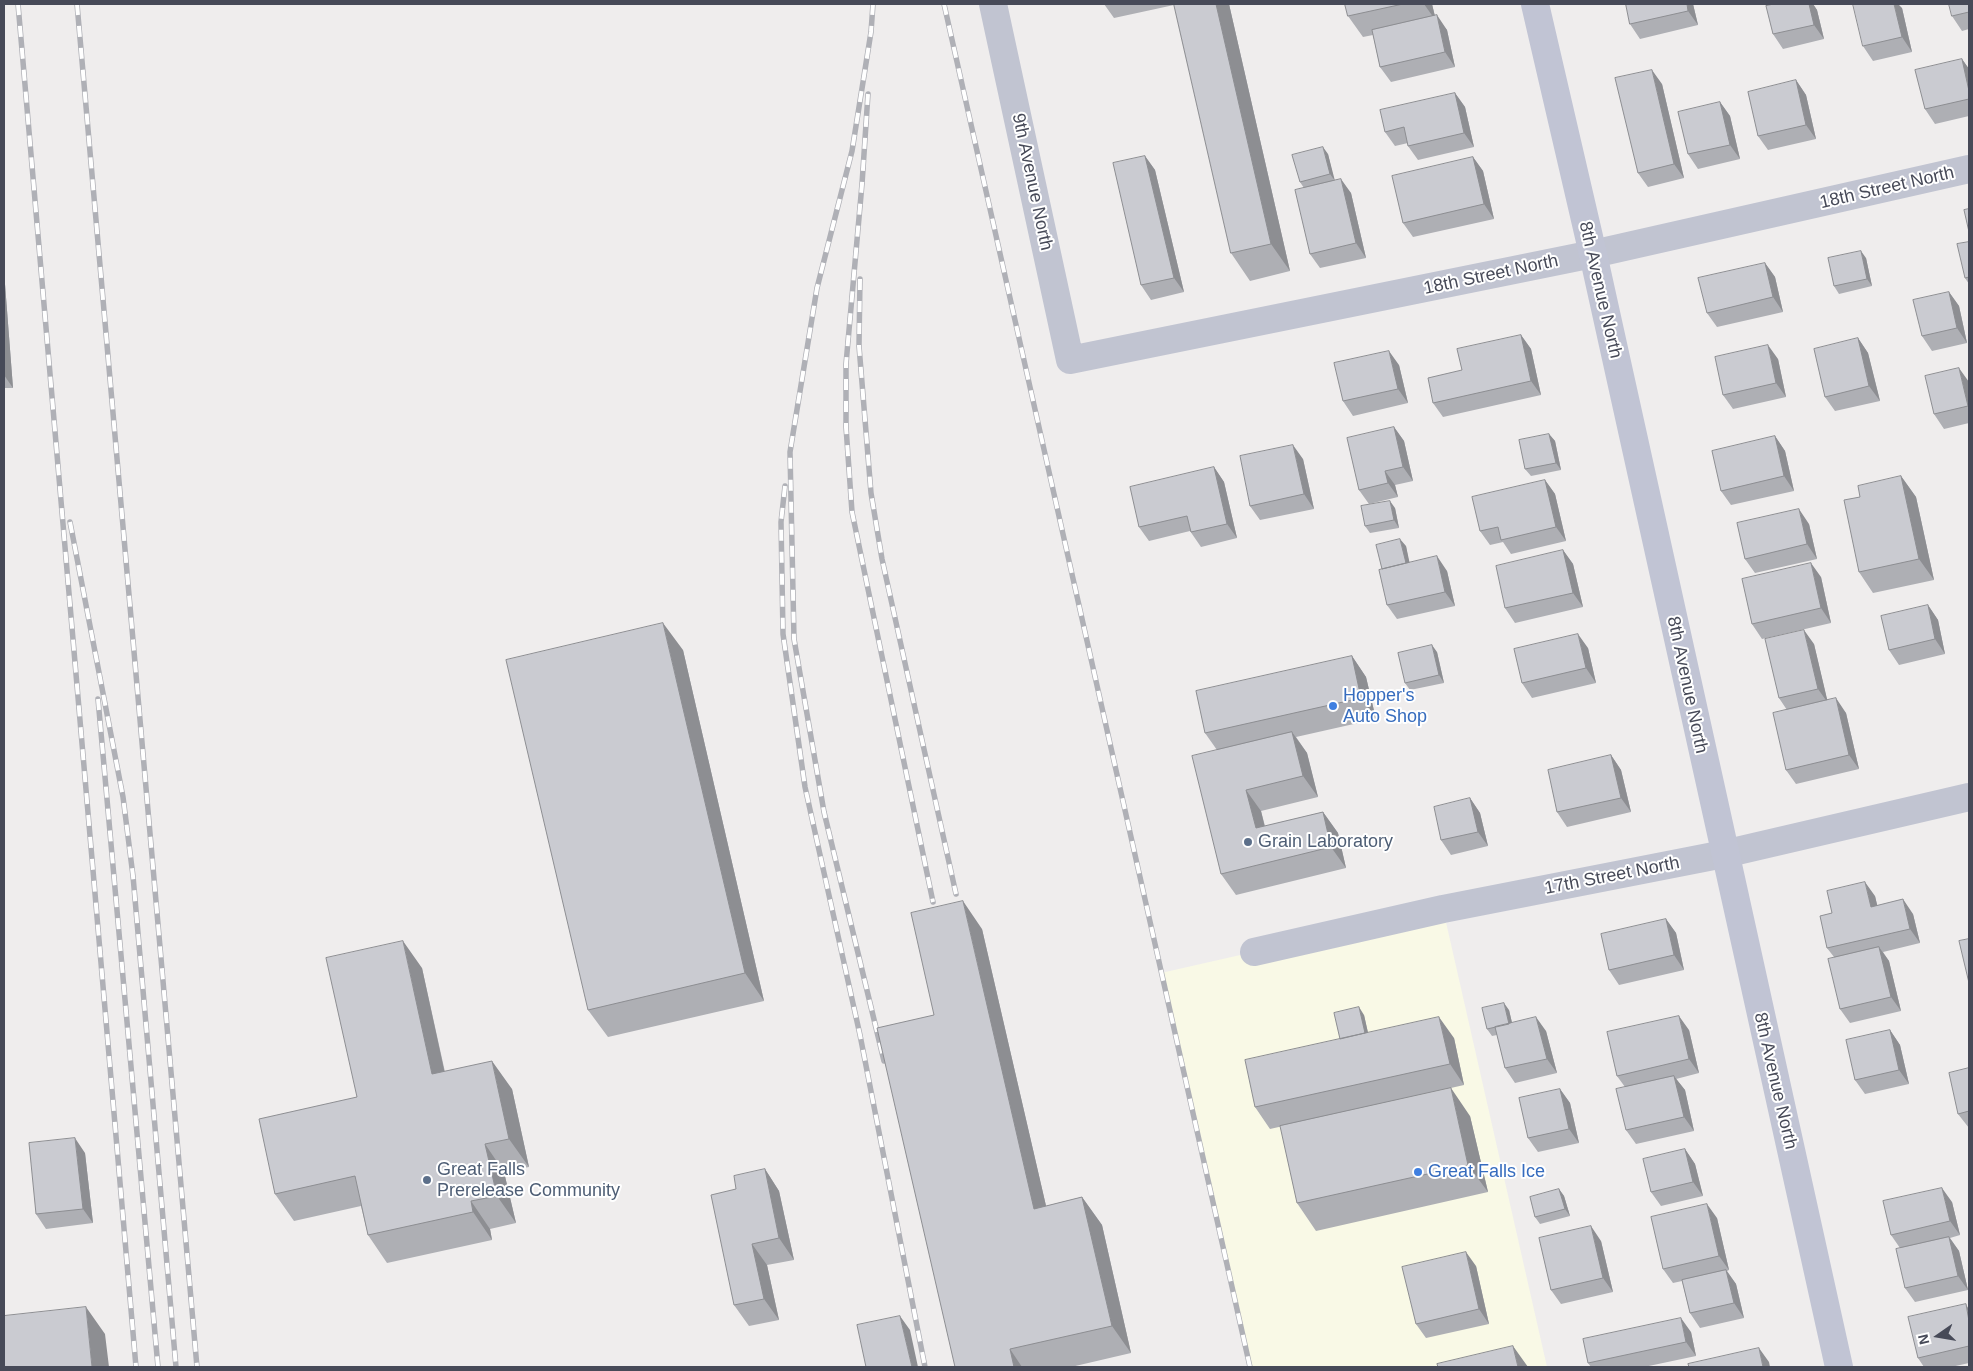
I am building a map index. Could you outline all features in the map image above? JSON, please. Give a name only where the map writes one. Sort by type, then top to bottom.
[{"type":"street","name":"9th Avenue North","points":[[993,4],[1070,360]]},
{"type":"street","name":"8th Avenue North","points":[[1535,4],[1593,254],[1724,854],[1839,1367]]},
{"type":"street","name":"18th Street North","points":[[1070,360],[1593,254],[1969,169]]},
{"type":"street","name":"17th Street North","points":[[1254,952],[1443,909],[1724,854],[1969,797]]},
{"type":"shaded area","points":[[1443,909],[1547,1367],[1250,1367],[1161,973]]},
{"type":"building","points":[[1174,4],[1216,4],[1271,244],[1231,253]]},
{"type":"building","points":[[1345,4],[1403,4],[1348,16]]},
{"type":"building","points":[[1626,4],[1687,4],[1688,11],[1630,24]]},
{"type":"building","points":[[1774,4],[1809,4],[1814,25],[1773,34],[1766,6]]},
{"type":"building","points":[[1853,4],[1894,4],[1902,37],[1863,46]]},
{"type":"building","points":[[1949,4],[1969,4],[1969,12],[1952,16]]},
{"type":"building","points":[[1437,15],[1445,52],[1380,67],[1372,30]]},
{"type":"building","points":[[1962,59],[1969,99],[1925,109],[1915,70]]},
{"type":"building","points":[[1652,70],[1674,164],[1638,173],[1615,78]]},
{"type":"building","points":[[1796,80],[1806,125],[1758,136],[1748,92]]},
{"type":"building","points":[[1455,93],[1464,133],[1408,146],[1404,127],[1385,132],[1380,110]]},
{"type":"building","points":[[1720,102],[1730,145],[1688,154],[1678,112]]},
{"type":"building","points":[[1323,147],[1330,174],[1300,182],[1292,155]]},
{"type":"building","points":[[1145,156],[1174,278],[1141,285],[1113,163]]},
{"type":"building","points":[[1473,157],[1484,204],[1403,223],[1392,176]]},
{"type":"building","points":[[1341,179],[1356,243],[1310,254],[1295,190]]},
{"type":"building","points":[[1969,209],[1969,232],[1964,210]]},
{"type":"building","points":[[1969,242],[1969,277],[1965,278],[1957,244]]},
{"type":"building","points":[[1861,251],[1867,279],[1834,286],[1828,258]]},
{"type":"building","points":[[1765,263],[1773,297],[1707,313],[1698,278]]},
{"type":"building","points":[[1949,292],[1957,328],[1922,336],[1913,300]]},
{"type":"building","points":[[1521,335],[1531,381],[1433,403],[1428,378],[1462,370],[1457,349]]},
{"type":"building","points":[[1858,338],[1869,386],[1825,397],[1814,349]]},
{"type":"building","points":[[1768,345],[1776,383],[1723,395],[1715,357]]},
{"type":"building","points":[[1389,351],[1398,389],[1343,401],[1334,363]]},
{"type":"building","points":[[1959,368],[1968,406],[1934,414],[1925,376]]},
{"type":"building","points":[[1394,427],[1403,467],[1385,471],[1388,483],[1359,490],[1347,438]]},
{"type":"building","points":[[1549,434],[1556,463],[1525,469],[1519,440]]},
{"type":"building","points":[[1775,436],[1784,476],[1721,491],[1712,451]]},
{"type":"building","points":[[1293,445],[1304,494],[1250,506],[1240,456]]},
{"type":"building","points":[[1214,467],[1227,524],[1191,532],[1187,516],[1139,527],[1130,487]]},
{"type":"building","points":[[1901,476],[1919,559],[1859,572],[1844,500],[1860,497],[1858,486]]},
{"type":"building","points":[[1545,480],[1556,527],[1501,540],[1498,527],[1480,531],[1472,497]]},
{"type":"building","points":[[1390,501],[1394,520],[1365,526],[1361,506]]},
{"type":"building","points":[[1799,509],[1807,544],[1745,559],[1737,523]]},
{"type":"building","points":[[1400,539],[1406,563],[1382,569],[1376,545]]},
{"type":"building","points":[[1563,550],[1573,593],[1505,608],[1496,566]]},
{"type":"building","points":[[1437,556],[1445,592],[1387,605],[1379,570]]},
{"type":"building","points":[[1811,563],[1821,608],[1752,624],[1742,579]]},
{"type":"building","points":[[1928,605],[1935,639],[1889,650],[1881,616]]},
{"type":"building","points":[[663,623],[745,973],[588,1010],[506,660]]},
{"type":"building","points":[[1804,630],[1818,689],[1779,698],[1765,639]]},
{"type":"building","points":[[1578,634],[1586,668],[1522,683],[1514,649]]},
{"type":"building","points":[[1432,645],[1439,675],[1405,683],[1398,653]]},
{"type":"building","points":[[1352,656],[1361,698],[1205,733],[1196,691]]},
{"type":"building","points":[[1836,698],[1849,755],[1786,770],[1773,713]]},
{"type":"building","points":[[1292,732],[1303,776],[1246,790],[1256,828],[1323,812],[1331,847],[1221,874],[1192,756]]},
{"type":"building","points":[[1611,755],[1621,798],[1557,812],[1548,770]]},
{"type":"building","points":[[1470,798],[1478,832],[1441,840],[1434,807]]},
{"type":"building","points":[[1865,882],[1871,907],[1903,899],[1910,929],[1827,948],[1820,916],[1832,913],[1827,891]]},
{"type":"building","points":[[963,901],[1034,1209],[1082,1197],[1112,1326],[1010,1349],[1014,1367],[955,1367],[877,1028],[934,1015],[911,913]]},
{"type":"building","points":[[1666,919],[1674,955],[1609,970],[1601,934]]},
{"type":"building","points":[[1969,939],[1969,983],[1959,941]]},
{"type":"building","points":[[403,941],[432,1074],[492,1061],[509,1139],[485,1144],[497,1196],[471,1201],[473,1212],[368,1235],[355,1176],[275,1194],[259,1119],[357,1097],[326,958]]},
{"type":"building","points":[[1879,947],[1891,997],[1840,1009],[1828,959]]},
{"type":"building","points":[[1504,1003],[1509,1024],[1487,1029],[1482,1008]]},
{"type":"building","points":[[1359,1007],[1365,1033],[1340,1039],[1334,1013]]},
{"type":"building","points":[[1679,1016],[1689,1059],[1617,1076],[1607,1032]]},
{"type":"building","points":[[1439,1017],[1450,1064],[1255,1107],[1245,1060]]},
{"type":"building","points":[[1536,1017],[1547,1059],[1505,1068],[1495,1027]]},
{"type":"building","points":[[1890,1030],[1899,1070],[1855,1080],[1846,1040]]},
{"type":"building","points":[[1969,1068],[1969,1111],[1958,1114],[1949,1073]]},
{"type":"building","points":[[1674,1076],[1684,1117],[1626,1130],[1616,1089]]},
{"type":"building","points":[[1451,1088],[1468,1165],[1297,1203],[1280,1126]]},
{"type":"building","points":[[1560,1089],[1569,1129],[1528,1138],[1519,1098]]},
{"type":"building","points":[[75,1138],[83,1209],[36,1214],[29,1143]]},
{"type":"building","points":[[1685,1149],[1693,1182],[1651,1192],[1643,1159]]},
{"type":"building","points":[[765,1169],[779,1238],[752,1244],[764,1299],[734,1305],[711,1195],[736,1189],[734,1176]]},
{"type":"building","points":[[1942,1188],[1950,1221],[1891,1235],[1883,1201]]},
{"type":"building","points":[[1559,1189],[1565,1209],[1535,1217],[1530,1197]]},
{"type":"building","points":[[1707,1204],[1719,1256],[1663,1269],[1651,1217]]},
{"type":"building","points":[[1591,1226],[1603,1278],[1551,1290],[1539,1238]]},
{"type":"building","points":[[1949,1237],[1958,1276],[1905,1288],[1896,1249]]},
{"type":"building","points":[[1466,1252],[1479,1309],[1416,1324],[1402,1267]]},
{"type":"building","points":[[1726,1270],[1734,1303],[1690,1313],[1682,1280]]},
{"type":"building","points":[[1966,1304],[1969,1321],[1969,1346],[1918,1358],[1908,1317]]},
{"type":"building","points":[[86,1307],[92,1367],[4,1367],[4,1316]]},
{"type":"building","points":[[900,1316],[912,1367],[866,1367],[857,1325]]},
{"type":"building","points":[[1681,1318],[1686,1342],[1588,1363],[1583,1339]]},
{"type":"building","points":[[1513,1346],[1518,1367],[1438,1367],[1437,1364]]},
{"type":"building","points":[[1759,1348],[1763,1367],[1689,1367],[1688,1364]]},
{"type":"railway","points":[[18,4],[136,1367]]},
{"type":"railway","points":[[77,4],[197,1367]]},
{"type":"railway","points":[[873,4],[871,32],[852,151],[817,288],[790,452],[794,639],[824,812],[884,1061]]},
{"type":"railway","points":[[944,4],[1250,1367]]},
{"type":"railway","points":[[868,94],[846,364],[846,427],[852,512],[933,902]]},
{"type":"railway","points":[[860,279],[859,346],[871,493],[882,559],[956,894]]},
{"type":"railway","points":[[785,486],[781,522],[783,634],[805,787],[860,1035],[925,1367]]},
{"type":"railway","points":[[70,522],[123,797],[133,876],[176,1367]]},
{"type":"railway","points":[[98,699],[158,1367]]},
{"type":"place","name":"Hopper's Auto Shop","points":[[1333,706]]},
{"type":"place","name":"Grain Laboratory","points":[[1248,842]]},
{"type":"place","name":"Great Falls Ice","points":[[1418,1172]]},
{"type":"place","name":"Great Falls Prerelease Community","points":[[427,1180]]}]
